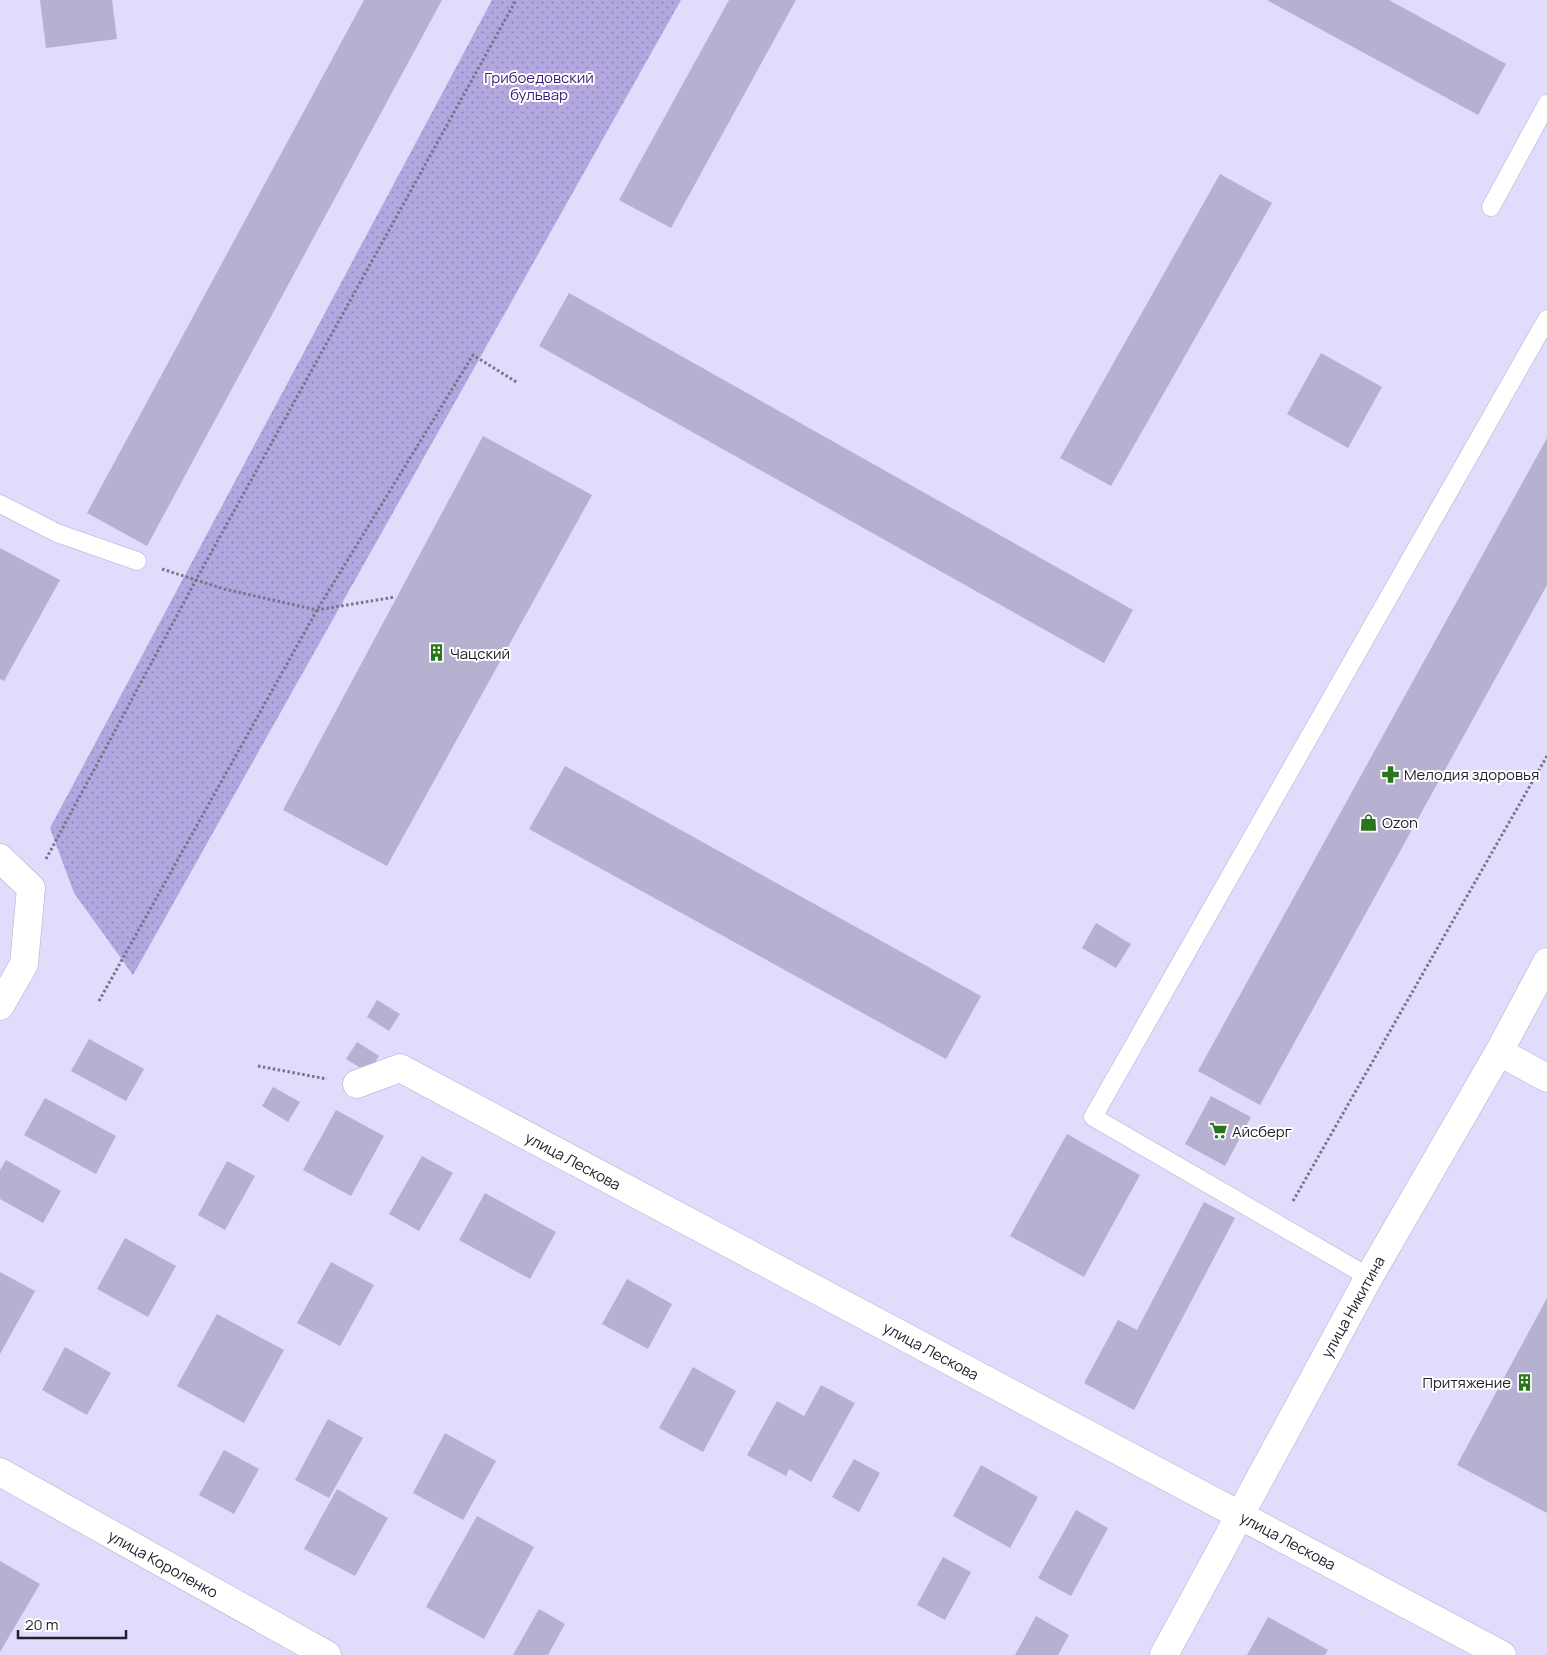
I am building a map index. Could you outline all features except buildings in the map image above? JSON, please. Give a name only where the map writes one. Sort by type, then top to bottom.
[{"type":"street","points":[[0,858],[31,888],[24,964],[0,1006]]},
{"type":"street","name":"улица Никитина","points":[[1164,1655],[1241,1516],[1369,1276],[1499,1052],[1547,962]]},
{"type":"street","points":[[1499,1052],[1547,1078]]},
{"type":"street","name":"улица Лескова","points":[[357,1084],[400,1068],[1502,1655]]},
{"type":"street","name":"улица Короленко","points":[[0,1472],[327,1655]]},
{"type":"lane","points":[[1491,206],[1547,104]]},
{"type":"lane","points":[[1369,1276],[1279,1226],[1093,1117],[1546,324]]},
{"type":"lane","points":[[0,504],[57,533],[137,561]]},
{"type":"path","points":[[31,888],[196,580],[516,0]]},
{"type":"path","points":[[99,1000],[317,610],[473,355],[518,383]]},
{"type":"path","points":[[137,561],[224,589],[317,610],[395,596]]},
{"type":"path","points":[[1279,1226],[1547,756]]},
{"type":"path","points":[[258,1066],[357,1084]]},
{"type":"green space","name":"Грибоедовский бульвар","points":[[492,0],[681,0],[133,975],[74,893],[50,828]]},
{"type":"place","name":"Чацский","points":[[436,653]]},
{"type":"place","name":"Мелодия здоровья","points":[[1390,774]]},
{"type":"place","name":"Ozon","points":[[1368,822]]},
{"type":"place","name":"Айсберг","points":[[1218,1131]]},
{"type":"place","name":"Притяжение","points":[[1525,1382]]}]
